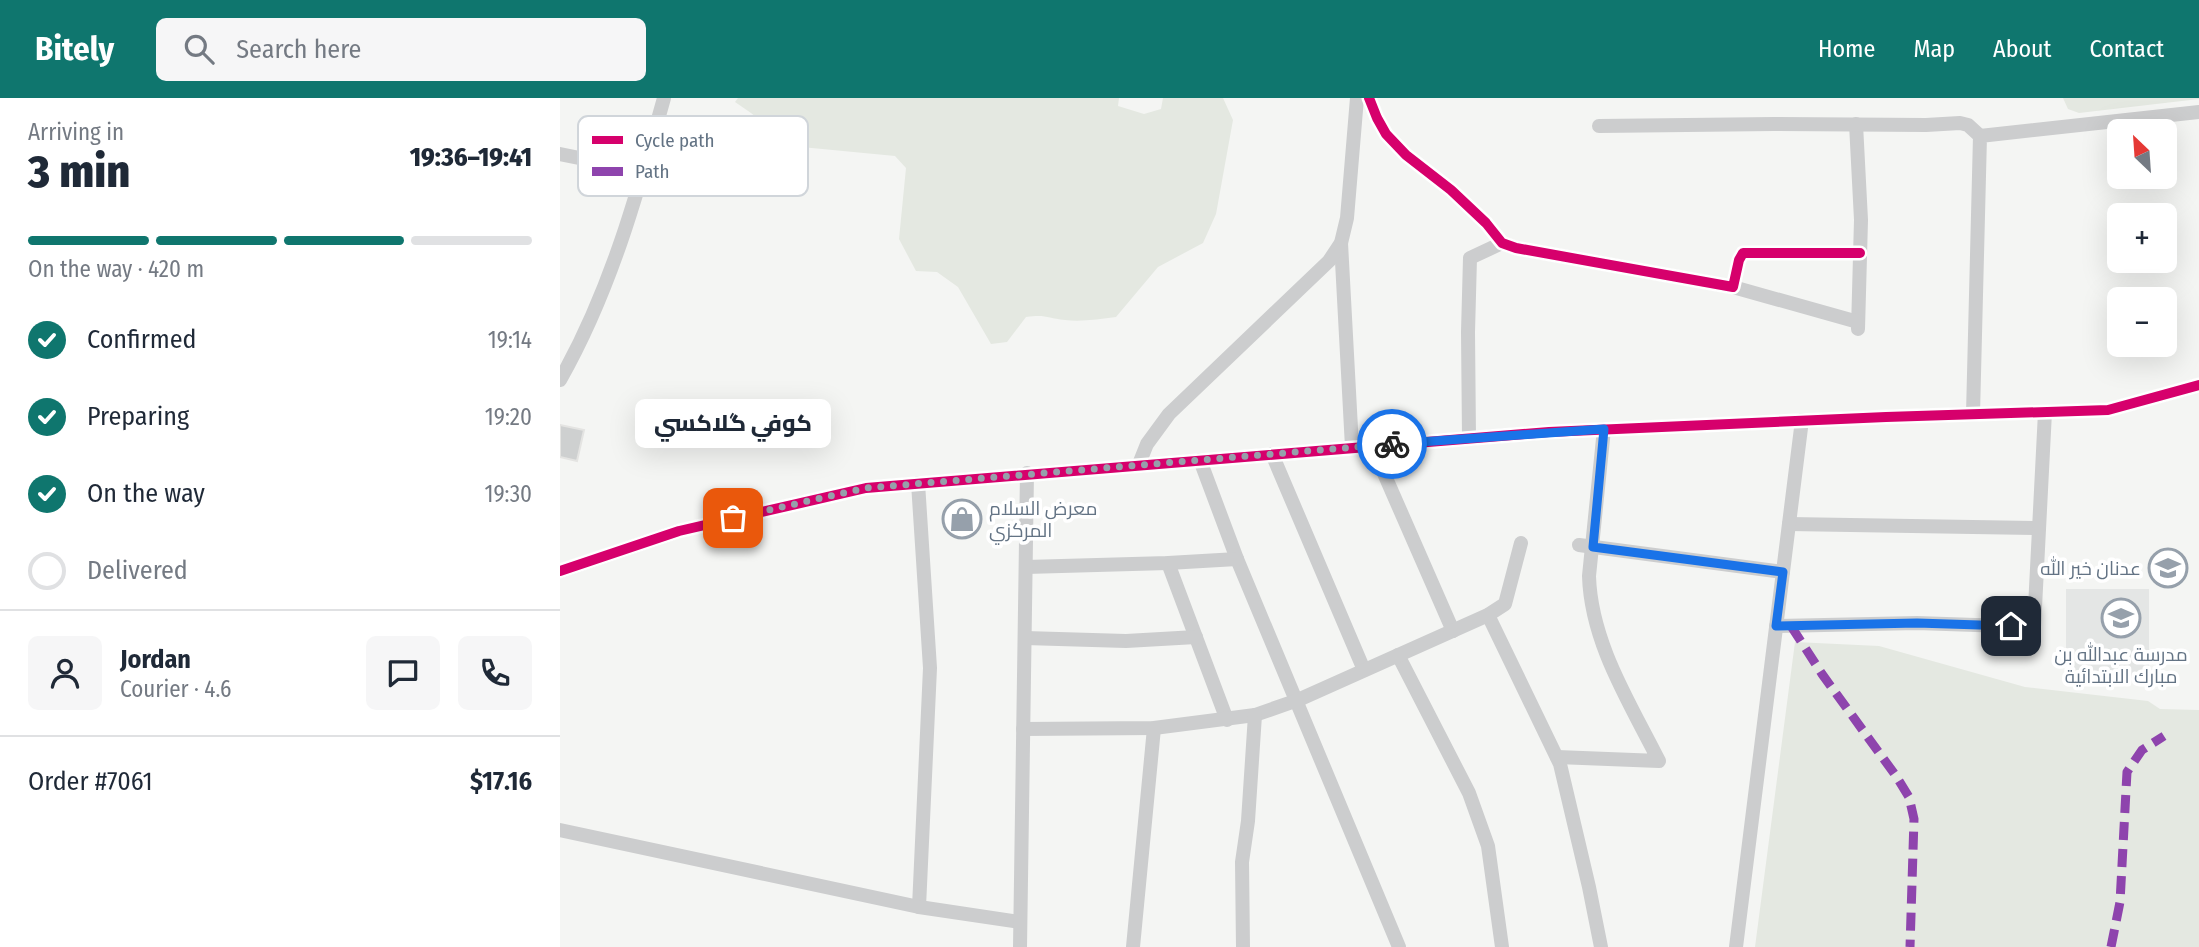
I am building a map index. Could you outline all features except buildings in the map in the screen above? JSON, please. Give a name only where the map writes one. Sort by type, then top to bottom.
[{"type":"street","points":[[659,116],[664,98]]},
{"type":"street","points":[[1139,464],[1147,444],[1169,414],[1329,261],[1341,243],[1348,218],[1357,98]]},
{"type":"street","points":[[1369,98],[1386,134],[1406,155],[1460,198],[1502,243],[1516,248],[1733,286],[1858,326],[1861,220],[1856,124]]},
{"type":"street","points":[[1599,126],[1960,123],[1968,125],[1980,136],[2199,112]]},
{"type":"street","points":[[1973,414],[1980,136]]},
{"type":"street","points":[[560,154],[578,158]]},
{"type":"street","points":[[560,380],[597,306],[637,196]]},
{"type":"street","points":[[1341,243],[1352,447]]},
{"type":"street","points":[[1469,438],[1470,258],[1502,243]]},
{"type":"street","points":[[1733,286],[1743,253],[1860,253]]},
{"type":"street","points":[[560,571],[679,531],[866,488],[1139,464],[1604,429],[2108,410],[2199,385]]},
{"type":"street","points":[[1776,626],[1917,623],[2034,627],[2045,412]]},
{"type":"street","points":[[1737,947],[1801,420]]},
{"type":"street","points":[[1557,757],[1659,761],[1605,652],[1590,598],[1586,546],[1604,429]]},
{"type":"street","points":[[1372,446],[1453,631]]},
{"type":"street","points":[[1272,454],[1364,670]]},
{"type":"street","points":[[1200,460],[1237,559],[1399,947]]},
{"type":"street","points":[[1020,947],[1027,473]]},
{"type":"street","points":[[918,483],[930,668],[919,907]]},
{"type":"street","points":[[1789,524],[2039,528]]},
{"type":"street","points":[[1023,729],[1154,728],[1255,715],[1297,700],[1488,615],[1506,604],[1521,543]]},
{"type":"street","points":[[1586,546],[1783,572]]},
{"type":"street","points":[[1026,567],[1237,559]]},
{"type":"street","points":[[1168,563],[1227,720]]},
{"type":"street","points":[[1488,615],[1557,757],[1601,947]]},
{"type":"street","points":[[1025,638],[1126,641],[1196,637]]},
{"type":"street","points":[[1398,655],[1469,793],[1488,846],[1502,947]]},
{"type":"street","points":[[1250,947],[1243,947],[1241,862],[1248,821],[1255,715]]},
{"type":"street","points":[[1133,947],[1154,728]]},
{"type":"street","points":[[560,831],[919,907],[1020,922]]},
{"type":"shaded area","points":[[738,98],[1119,98],[1118,106],[1144,114],[1161,109],[1163,98],[1223,98],[1233,120],[1216,214],[1203,243],[1158,267],[1116,317],[1078,321],[1042,316],[1026,317],[1007,342],[991,344],[958,287],[937,272],[916,271],[899,239],[906,168],[895,156],[808,148],[808,116],[755,116],[735,102]]},
{"type":"shaded area","points":[[2063,98],[2199,99],[2079,113],[2068,109]]},
{"type":"shaded area","points":[[2066,589],[2149,589],[2149,678],[2066,679]]},
{"type":"shaded area","points":[[1795,642],[1879,646],[2025,687],[2148,701],[2160,709],[2199,710],[2199,947],[1755,947]]},
{"type":"marked path","points":[[1791,626],[1909,797],[1914,819],[1910,947]]},
{"type":"marked path","points":[[2111,947],[2120,902],[2127,772],[2142,750],[2164,736]]},
{"type":"cycle path","points":[[1369,98],[1386,134],[1406,155],[1451,190],[1486,223],[1502,243],[1516,248],[1733,287],[1743,253],[1860,253]]},
{"type":"cycle path","points":[[560,571],[679,531],[866,488],[1549,432],[2108,410],[2199,385]]},
{"type":"way so far","points":[[733,518],[866,488],[1392,444]]},
{"type":"place","name":"كوفي گلاكسي","points":[[733,518]]},
{"type":"place","name":"معرض السلام المركزي","points":[[962,519]]},
{"type":"place","name":"عدنان خير الله","points":[[2168,568]]},
{"type":"place","name":"مدرسة عبدالله بن مبارك الابتدائية","points":[[2121,618]]},
{"type":"route","points":[[1392,444],[1604,429],[1593,547],[1783,572],[1776,626],[1917,623],[2011,626]]}]
